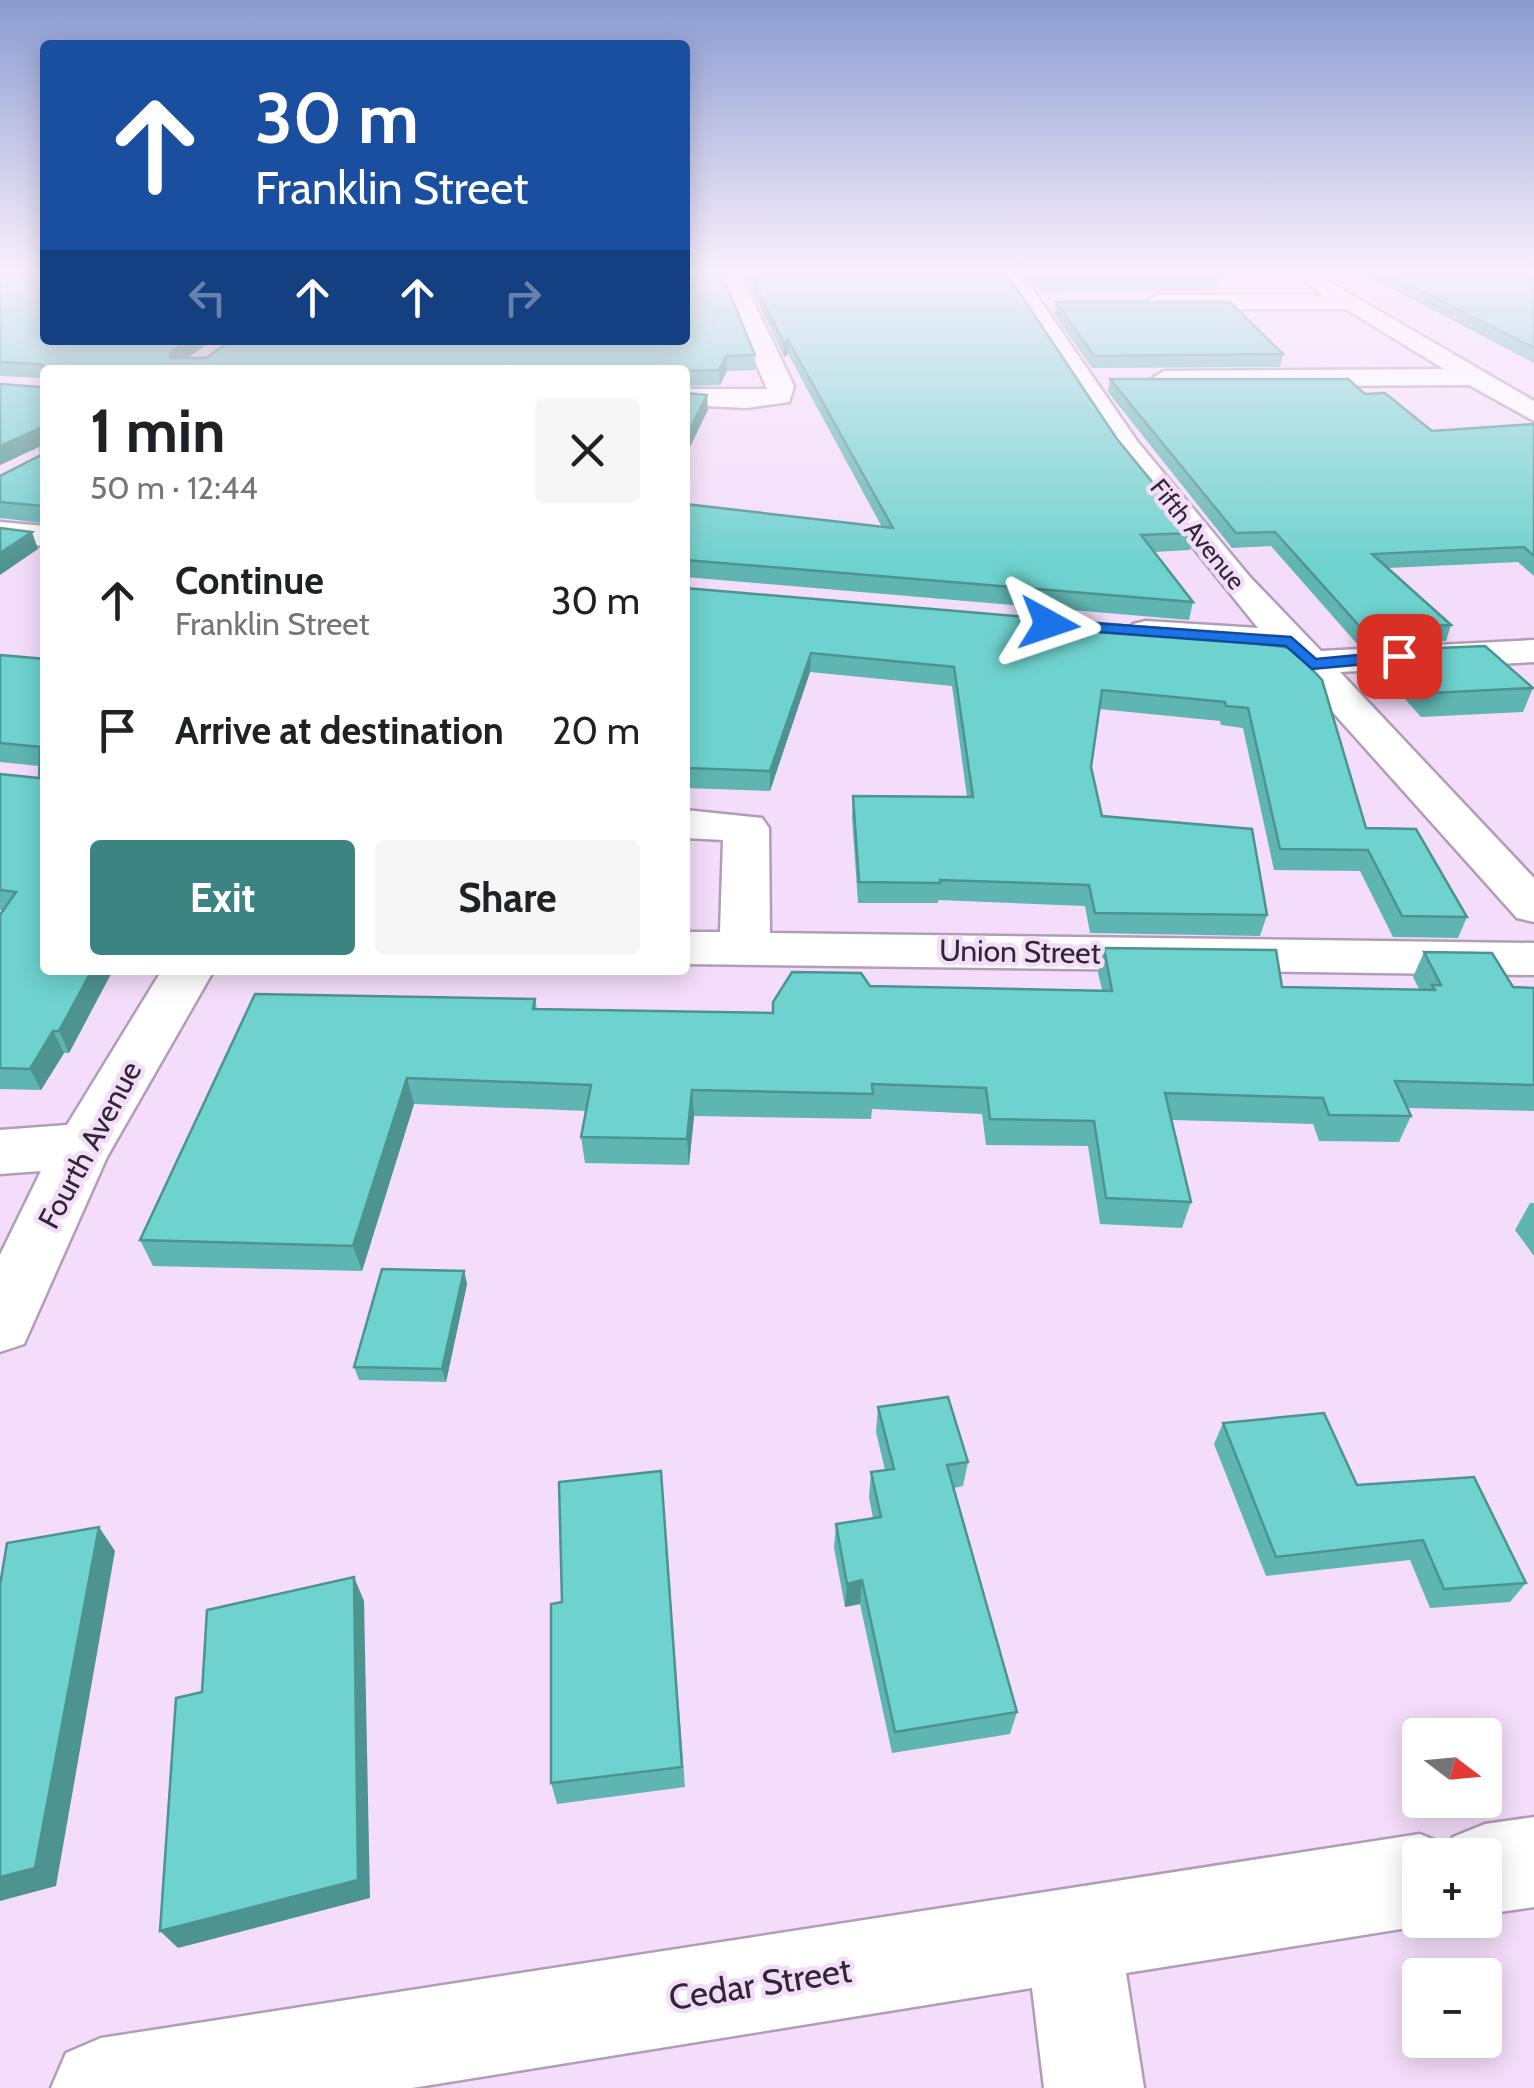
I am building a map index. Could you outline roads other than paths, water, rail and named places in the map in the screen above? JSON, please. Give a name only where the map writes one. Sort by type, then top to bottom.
[{"type":"street","points":[[690,396],[770,400],[779,396],[781,386],[774,371]]},
{"type":"street","name":"Fifth Avenue","points":[[1075,371],[1127,447],[1238,584],[1534,907]]},
{"type":"street","points":[[1463,371],[1534,413]]},
{"type":"street","points":[[1081,380],[1472,377]]},
{"type":"street","points":[[0,532],[40,536]]},
{"type":"street","points":[[1104,629],[1301,653],[1374,657],[1534,651]]},
{"type":"street","points":[[690,824],[746,828],[745,948]]},
{"type":"street","name":"Union Street","points":[[690,948],[1534,959]]},
{"type":"street","name":"Fourth Avenue","points":[[0,1324],[84,1145],[185,975]]},
{"type":"street","points":[[0,1152],[84,1145]]},
{"type":"street","points":[[1502,1867],[1534,1862]]},
{"type":"street","name":"Cedar Street","points":[[101,2088],[1402,1883]]},
{"type":"street","points":[[1073,1934],[1094,2088]]}]
